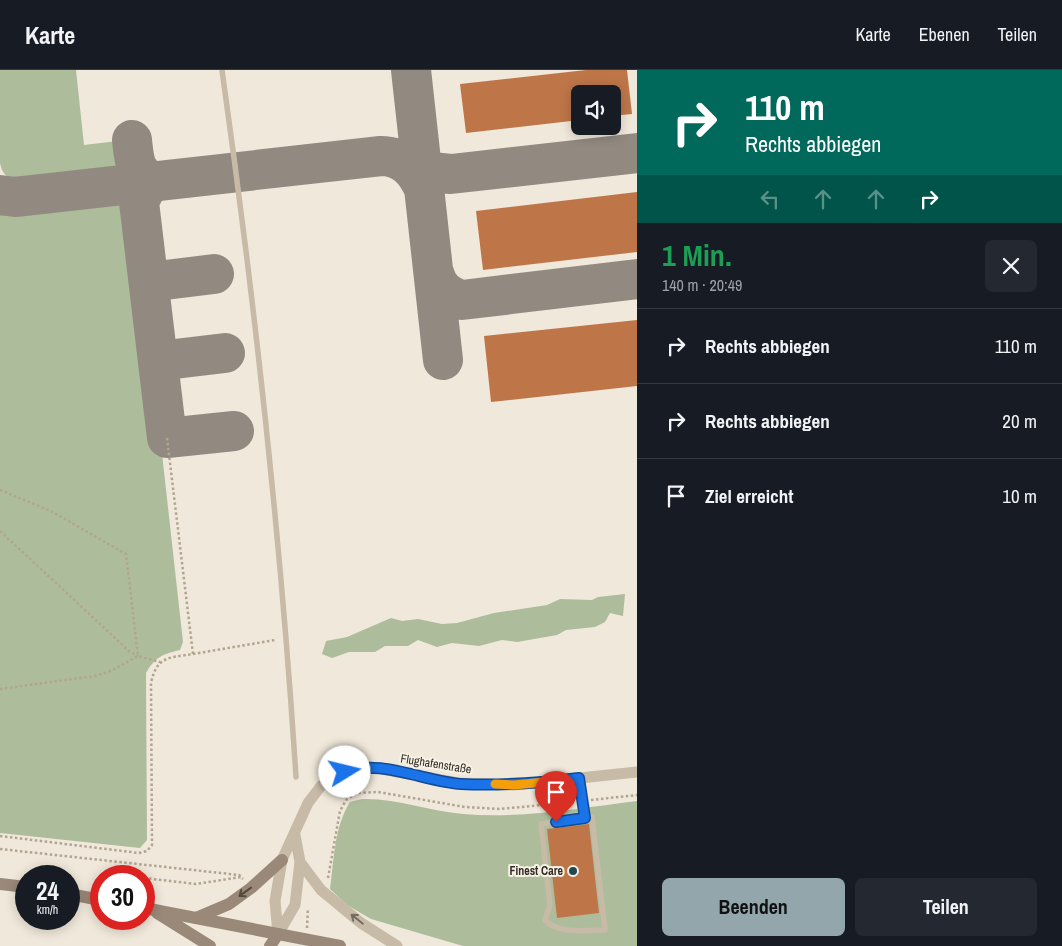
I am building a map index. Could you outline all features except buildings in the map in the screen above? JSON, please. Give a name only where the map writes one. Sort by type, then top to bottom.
[{"type":"main road","points":[[196,918],[229,904],[251,888],[282,860]]},
{"type":"main road","points":[[0,884],[15,886]]},
{"type":"main road","points":[[155,910],[196,918],[279,940],[305,940],[340,946]]},
{"type":"main road","points":[[155,914],[210,946]]},
{"type":"main road","points":[[270,946],[279,940]]},
{"type":"street","name":"Flughafenstraße","points":[[279,940],[275,901],[282,860],[308,803],[320,786],[354,768],[376,768],[458,784],[514,785],[637,772]]},
{"type":"street","points":[[279,940],[296,905],[300,862],[295,834]]},
{"type":"street","points":[[300,862],[321,890],[361,923],[397,946]]},
{"type":"lane","points":[[222,70],[237,172],[287,638],[296,777]]},
{"type":"lane","points":[[579,778],[585,818]]},
{"type":"lane","points":[[592,817],[606,930],[562,929],[550,925],[545,920],[550,905],[541,824],[585,818],[592,817]]},
{"type":"path","points":[[167,438],[193,654]]},
{"type":"path","points":[[0,490],[51,510],[126,554],[138,656]]},
{"type":"path","points":[[0,531],[128,651],[160,662]]},
{"type":"path","points":[[0,836],[139,853],[147,851],[152,845],[153,822],[151,683],[154,670],[160,662],[167,658],[287,638]]},
{"type":"path","points":[[0,689],[94,676],[111,671],[138,656]]},
{"type":"path","points":[[305,940],[309,919],[308,907],[328,879],[340,811],[346,800],[358,793],[378,792],[465,807],[500,809],[637,795]]},
{"type":"path","points":[[0,849],[239,875],[251,888]]},
{"type":"path","points":[[155,879],[196,884],[242,877]]},
{"type":"path","points":[[296,905],[308,907]]},
{"type":"green space","points":[[0,70],[76,70],[84,145],[126,140],[126,164],[122,168],[17,180],[8,177],[2,170],[0,163]]},
{"type":"green space","points":[[128,201],[135,211],[183,642],[180,650],[160,657],[146,673],[147,840],[140,848],[0,833],[0,215]]},
{"type":"green space","points":[[625,594],[623,616],[610,613],[605,622],[595,627],[566,630],[557,635],[517,642],[502,640],[479,646],[452,643],[437,647],[418,640],[408,646],[385,646],[375,652],[349,652],[332,658],[322,654],[326,641],[347,637],[391,618],[402,621],[418,619],[442,624],[457,623],[494,613],[547,605],[560,599],[592,600],[598,597]]},
{"type":"green space","points":[[362,799],[388,800],[450,812],[485,815],[529,814],[637,801],[637,946],[463,946],[371,919],[347,905],[330,889],[341,822],[350,802]]},
{"type":"taxiway","points":[[411,70],[443,360]]},
{"type":"taxiway","points":[[132,140],[136,165],[142,175],[154,182]]},
{"type":"taxiway","points":[[400,158],[431,172],[451,174],[637,153]]},
{"type":"taxiway","points":[[0,195],[15,197],[381,156],[396,158],[408,165],[424,189]]},
{"type":"taxiway","points":[[154,182],[145,189],[139,202],[167,438],[234,431]]},
{"type":"taxiway","points":[[434,273],[444,291],[462,300],[637,279]]},
{"type":"taxiway","points":[[149,282],[214,274]]},
{"type":"taxiway","points":[[158,361],[225,353]]},
{"type":"slow traffic","points":[[495,784],[514,785],[556,781]]},
{"type":"place","name":"Finest Care","points":[[573,871]]},
{"type":"route","points":[[345,772],[354,768],[376,768],[458,784],[514,785],[579,778],[585,818],[556,822]]}]
